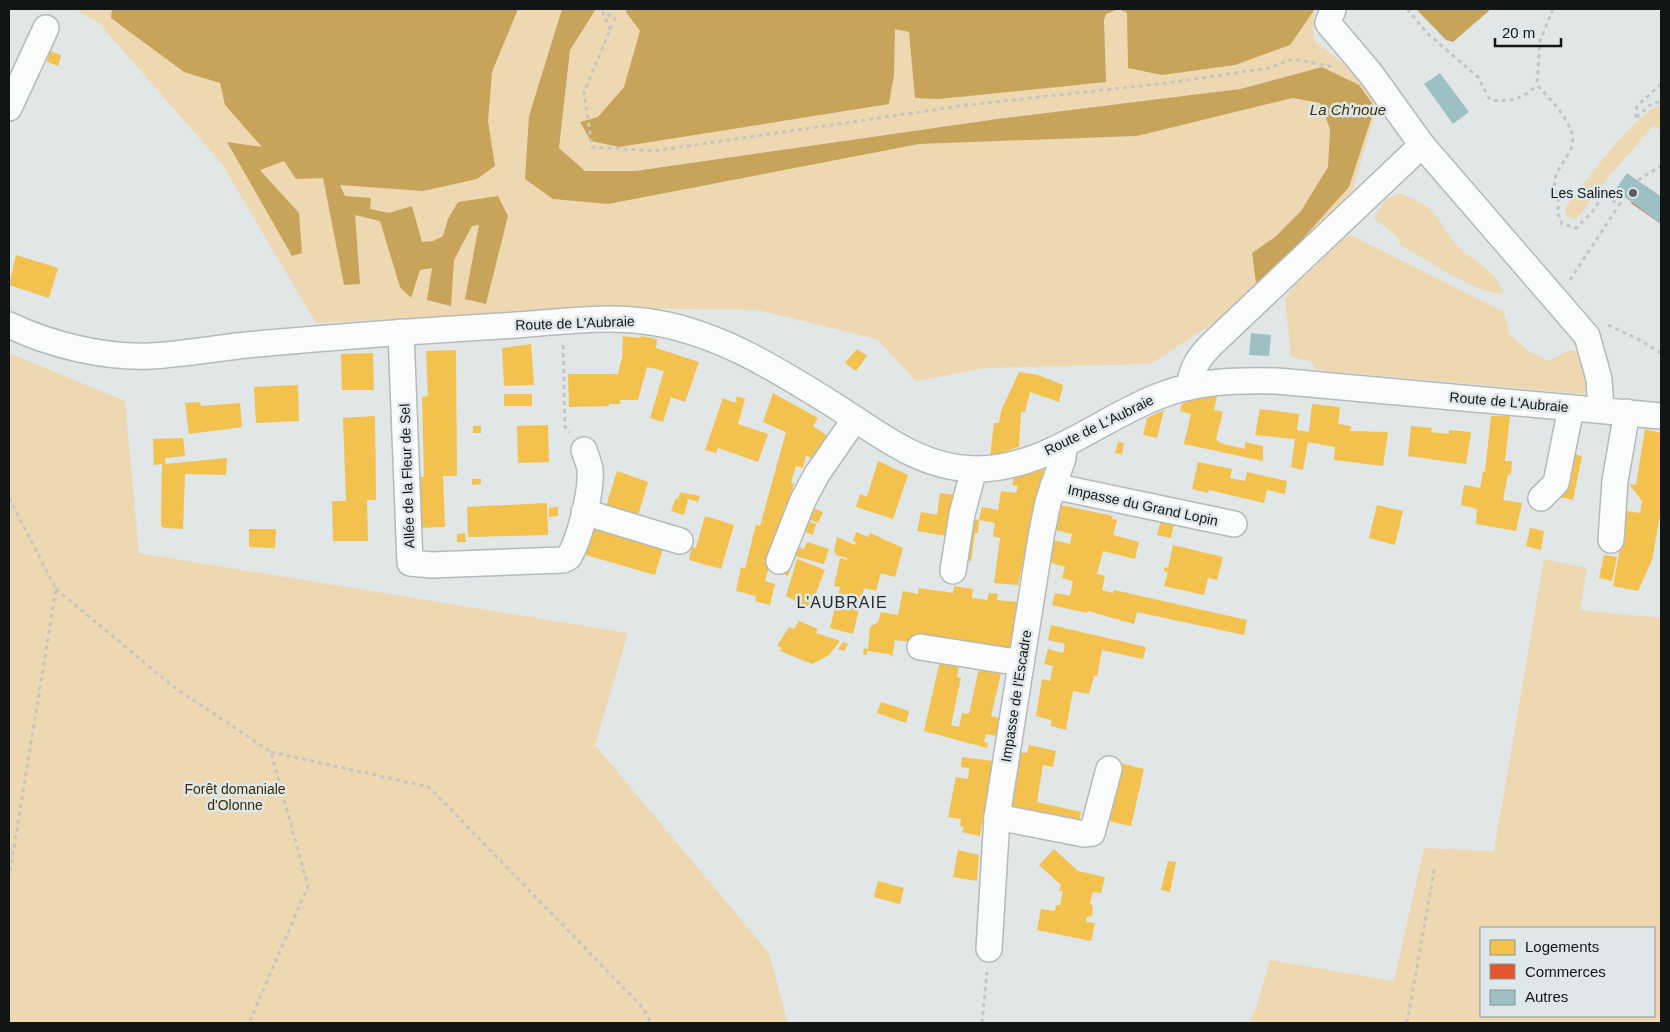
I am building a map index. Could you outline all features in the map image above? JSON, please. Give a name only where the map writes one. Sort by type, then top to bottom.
[{"type":"street","points":[[1333,9],[1328,23],[1371,74],[1422,145],[1587,336],[1599,379],[1601,410]]},
{"type":"street","points":[[9,108],[46,28]]},
{"type":"street","points":[[1189,387],[1197,360],[1212,344],[1422,145]]},
{"type":"street","name":"Route de L'Aubraie","points":[[9,325],[40,339],[90,351],[149,356],[345,336],[599,320],[642,320],[676,327],[716,340],[754,358],[855,419],[897,447],[923,459],[950,467],[974,469],[1016,464],[1064,446],[1158,396],[1196,384],[1220,381],[1276,382],[1661,416]]},
{"type":"street","name":"Allée de la Fleur de Sel","points":[[401,332],[410,563],[563,560],[569,557],[573,550],[584,512],[590,484],[590,468],[584,450]]},
{"type":"street","points":[[1542,498],[1556,483],[1572,408]]},
{"type":"street","points":[[1611,540],[1615,481],[1627,412]]},
{"type":"street","points":[[779,561],[800,507],[817,474],[855,419]]},
{"type":"street","name":"Impasse de l'Escadre","points":[[989,949],[997,817],[1041,537],[1064,446]]},
{"type":"street","points":[[953,571],[962,514],[974,469]]},
{"type":"street","name":"Impasse du Grand Lopin","points":[[1053,486],[1234,524]]},
{"type":"street","points":[[584,512],[680,541]]},
{"type":"street","points":[[920,647],[1021,663]]},
{"type":"street","points":[[997,817],[1084,834],[1092,833],[1109,769]]},
{"type":"path","points":[[1407,9],[1428,34],[1478,77],[1490,100],[1511,102],[1526,96],[1538,85]]},
{"type":"path","points":[[1552,9],[1540,42],[1538,85],[1569,125],[1572,146],[1555,179],[1560,204],[1557,211],[1562,224],[1576,228],[1593,211],[1604,194],[1619,205]]},
{"type":"path","points":[[610,30],[603,12],[615,18],[610,30],[584,92],[592,147],[654,151],[967,105],[1086,94],[1168,83],[1269,68],[1293,59],[1371,74]]},
{"type":"path","points":[[1661,84],[1637,106],[1635,119],[1650,105],[1661,101]]},
{"type":"path","points":[[1638,180],[1661,166]]},
{"type":"path","points":[[1557,301],[1624,197]]},
{"type":"path","points":[[563,343],[565,427],[584,450]]},
{"type":"path","points":[[9,498],[56,589],[174,687],[271,752],[429,787],[644,1009],[651,1023]]},
{"type":"path","points":[[9,878],[56,589]]},
{"type":"path","points":[[249,1023],[308,886],[271,752]]},
{"type":"path","points":[[1407,1023],[1435,865]]},
{"type":"path","points":[[982,1023],[989,949]]},
{"type":"green space","points":[[75,9],[562,9],[529,116],[553,199],[919,144],[1137,136],[1293,98],[1320,103],[1330,129],[1328,167],[1301,211],[1275,237],[1252,253],[1257,290],[1349,187],[1375,107],[1322,67],[1240,89],[997,119],[635,171],[585,171],[559,148],[570,50],[596,9],[1315,9],[1313,39],[1381,94],[1353,189],[1255,295],[1151,364],[986,368],[916,381],[877,339],[758,310],[610,308],[316,323],[222,164],[99,23]]},
{"type":"green space","points":[[1661,105],[1661,130],[1653,126],[1610,175],[1581,214],[1574,219],[1566,215],[1565,208],[1610,150],[1638,120],[1650,110]]},
{"type":"green space","points":[[1400,193],[1430,209],[1455,243],[1490,272],[1504,294],[1479,288],[1465,282],[1400,245],[1399,238],[1374,218],[1386,199]]},
{"type":"green space","points":[[1349,234],[1504,312],[1510,335],[1529,351],[1548,361],[1568,351],[1580,351],[1588,387],[1584,394],[1316,370],[1311,361],[1291,357],[1285,298],[1297,283]]},
{"type":"green space","name":"Forêt domaniale d'Olonne","points":[[9,353],[125,401],[139,553],[628,633],[595,745],[769,953],[788,1023],[9,1023]]},
{"type":"green space","points":[[1544,559],[1587,568],[1580,610],[1661,618],[1661,1023],[1249,1023],[1257,1005],[1270,960],[1394,981],[1424,848],[1494,851]]},
{"type":"water","points":[[112,9],[518,9],[492,72],[488,121],[495,166],[477,179],[423,191],[340,185],[345,196],[371,198],[370,209],[389,213],[412,206],[422,242],[433,241],[443,236],[448,219],[458,202],[498,196],[508,216],[486,304],[465,299],[479,225],[472,226],[454,260],[451,306],[427,300],[432,268],[420,270],[411,298],[400,287],[380,221],[355,215],[360,284],[344,285],[323,178],[296,179],[284,161],[260,170],[299,213],[302,253],[292,256],[227,142],[262,147],[225,105],[220,83],[184,72],[111,18]]},
{"type":"water","name":"La Ch'noue","points":[[562,9],[596,9],[570,50],[559,148],[585,171],[635,171],[997,119],[1240,89],[1322,67],[1359,85],[1375,107],[1349,187],[1257,290],[1252,253],[1275,237],[1301,211],[1328,167],[1330,129],[1320,103],[1293,98],[1137,136],[919,144],[608,204],[553,199],[525,179],[529,116]]},
{"type":"water","points":[[627,9],[1119,9],[1106,14],[1104,20],[1106,82],[939,99],[915,98],[909,32],[895,29],[894,75],[889,104],[619,147],[591,141],[580,122],[598,117],[624,87],[640,31],[626,12]]},
{"type":"water","points":[[1119,9],[1315,9],[1290,45],[1235,65],[1162,75],[1128,68],[1127,13]]},
{"type":"water","points":[[1416,9],[1491,9],[1453,42],[1446,40]]},
{"type":"building: Logements","points":[[50,51],[61,55],[58,66],[47,62]]},
{"type":"building: Logements","points":[[16,255],[58,268],[49,298],[9,285]]},
{"type":"building: Logements","points":[[623,336],[640,338],[641,336],[657,339],[656,348],[699,362],[685,402],[671,397],[663,422],[650,418],[664,371],[647,367],[638,400],[620,400],[620,404],[609,404],[609,406],[569,407],[568,374],[618,374],[623,353]]},
{"type":"building: Logements","points":[[531,344],[534,385],[504,386],[502,348]]},
{"type":"building: Logements","points":[[857,349],[867,356],[856,371],[845,363]]},
{"type":"building: Logements","points":[[456,350],[457,476],[443,476],[445,527],[415,528],[413,477],[424,477],[422,397],[428,396],[426,351]]},
{"type":"building: Logements","points":[[373,353],[374,390],[342,390],[341,354]]},
{"type":"building: Logements","points":[[1019,372],[1038,375],[1063,385],[1059,402],[1030,392],[1025,412],[1021,412],[1019,447],[990,457],[994,423],[999,423],[1001,411]]},
{"type":"building: Logements","points":[[298,385],[299,421],[256,423],[254,387]]},
{"type":"building: Logements","points":[[773,393],[818,418],[813,426],[832,439],[816,461],[806,455],[803,468],[796,466],[791,483],[794,483],[787,507],[785,506],[765,581],[775,584],[770,605],[755,601],[756,596],[736,591],[741,567],[745,569],[756,524],[760,526],[786,432],[763,422]]},
{"type":"building: Logements","points":[[504,394],[532,394],[532,406],[504,406]]},
{"type":"building: Logements","points":[[737,396],[745,399],[738,424],[768,434],[758,462],[718,448],[716,453],[705,450],[723,398],[735,403]]},
{"type":"building: Logements","points":[[1217,396],[1214,410],[1223,412],[1216,439],[1220,443],[1245,449],[1245,442],[1263,446],[1263,461],[1184,444],[1191,414],[1180,411],[1182,404],[1195,398]]},
{"type":"building: Logements","points":[[200,402],[201,406],[240,403],[242,427],[189,434],[185,403]]},
{"type":"building: Logements","points":[[1312,404],[1340,407],[1338,424],[1351,426],[1350,431],[1388,432],[1383,466],[1334,460],[1335,447],[1308,442],[1303,470],[1291,467],[1295,439],[1255,435],[1260,409],[1299,414],[1297,430],[1309,432]]},
{"type":"building: Logements","points":[[1164,410],[1157,438],[1143,435],[1147,418]]},
{"type":"building: Logements","points":[[375,416],[376,500],[367,500],[368,541],[333,541],[332,501],[346,501],[343,418]]},
{"type":"building: Logements","points":[[1491,416],[1510,416],[1505,461],[1512,461],[1511,475],[1508,474],[1503,500],[1522,503],[1516,531],[1476,524],[1477,509],[1461,505],[1464,485],[1480,488],[1483,471],[1485,472]]},
{"type":"building: Logements","points":[[548,425],[549,462],[518,463],[517,426]]},
{"type":"building: Logements","points":[[473,426],[481,426],[481,433],[473,433]]},
{"type":"building: Logements","points":[[1411,426],[1432,428],[1431,432],[1449,434],[1449,430],[1471,432],[1466,464],[1408,456]]},
{"type":"building: Logements","points":[[1645,429],[1661,433],[1661,509],[1652,560],[1638,591],[1613,586],[1627,511],[1640,513],[1642,501],[1629,484],[1636,485]]},
{"type":"building: Logements","points":[[183,438],[185,456],[165,458],[166,464],[227,458],[226,475],[185,474],[183,529],[165,528],[161,526],[162,464],[154,465],[153,439]]},
{"type":"building: Logements","points":[[1118,442],[1124,443],[1122,454],[1115,453]]},
{"type":"building: Logements","points":[[1568,453],[1582,456],[1573,500],[1560,497]]},
{"type":"building: Logements","points":[[878,461],[908,475],[893,519],[856,507],[860,494],[867,497]]},
{"type":"building: Logements","points":[[1198,462],[1232,469],[1230,478],[1245,481],[1247,472],[1287,481],[1285,494],[1267,490],[1264,503],[1209,490],[1208,493],[1192,489]]},
{"type":"building: Logements","points":[[1044,468],[1018,585],[994,583],[1000,538],[993,536],[995,523],[979,520],[982,507],[998,510],[1001,491],[1016,493],[1018,486],[1012,485],[1014,477]]},
{"type":"building: Logements","points":[[617,471],[648,482],[637,519],[605,510]]},
{"type":"building: Logements","points":[[472,479],[481,479],[481,484],[472,485]]},
{"type":"building: Logements","points":[[680,492],[700,496],[698,502],[688,499],[684,515],[671,511]]},
{"type":"building: Logements","points":[[940,493],[957,495],[952,537],[917,531],[921,512],[937,515]]},
{"type":"building: Logements","points":[[547,503],[548,535],[468,537],[467,507]]},
{"type":"building: Logements","points":[[1056,504],[1113,516],[1112,519],[1117,520],[1113,535],[1139,542],[1135,559],[1103,551],[1097,574],[1105,576],[1102,590],[1113,593],[1114,590],[1247,620],[1244,635],[1137,612],[1134,624],[1088,611],[1087,613],[1052,605],[1055,593],[1070,596],[1073,581],[1062,578],[1065,567],[1045,561],[1049,539],[1070,544],[1072,534],[1051,529]]},
{"type":"building: Logements","points":[[807,505],[823,512],[818,523],[802,516]]},
{"type":"building: Logements","points":[[1377,505],[1403,511],[1395,545],[1369,538]]},
{"type":"building: Logements","points":[[558,507],[558,516],[549,517],[549,508]]},
{"type":"building: Logements","points":[[705,516],[734,525],[721,569],[689,560],[692,547],[696,548]]},
{"type":"building: Logements","points":[[966,517],[979,520],[978,533],[975,533],[971,561],[960,558]]},
{"type":"building: Logements","points":[[799,518],[816,524],[813,535],[796,529]]},
{"type":"building: Logements","points":[[1161,520],[1174,524],[1171,538],[1157,535]]},
{"type":"building: Logements","points":[[587,525],[663,548],[655,575],[579,553]]},
{"type":"building: Logements","points":[[1530,528],[1544,531],[1541,550],[1526,546]]},
{"type":"building: Logements","points":[[249,529],[276,529],[275,548],[249,547]]},
{"type":"building: Logements","points":[[856,532],[868,537],[870,533],[903,548],[895,577],[881,573],[876,591],[864,588],[853,634],[830,628],[840,587],[834,586],[840,558],[847,560],[847,558],[836,555],[834,551],[837,537],[855,545],[856,542],[853,541]]},
{"type":"building: Logements","points":[[465,533],[466,542],[457,542],[457,534]]},
{"type":"building: Logements","points":[[807,542],[829,549],[824,564],[791,555],[794,546],[804,549]]},
{"type":"building: Logements","points":[[1173,545],[1223,557],[1217,580],[1208,578],[1204,595],[1164,586],[1168,572],[1164,571],[1164,567],[1168,568]]},
{"type":"building: Logements","points":[[1604,555],[1617,557],[1612,581],[1599,578]]},
{"type":"building: Logements","points":[[784,559],[793,562],[788,576],[779,573]]},
{"type":"building: Logements","points":[[797,559],[825,570],[810,608],[786,596]]},
{"type":"building: Logements","points":[[954,586],[973,589],[972,598],[987,600],[989,593],[998,594],[997,600],[1018,602],[1010,656],[895,640],[892,657],[889,654],[867,651],[867,655],[863,654],[864,648],[868,649],[870,627],[878,622],[881,612],[898,615],[903,591],[918,594],[919,588],[953,593]]},
{"type":"building: Logements","points":[[799,621],[818,629],[816,633],[840,641],[829,655],[812,664],[780,651],[782,648],[777,646],[789,627],[794,629]]},
{"type":"building: Logements","points":[[1051,625],[1146,647],[1143,659],[1102,650],[1097,676],[1094,676],[1089,694],[1073,691],[1066,730],[1051,726],[1051,720],[1036,716],[1042,679],[1050,681],[1053,666],[1044,664],[1048,649],[1063,653],[1065,644],[1048,640]]},
{"type":"building: Logements","points":[[843,642],[848,644],[844,651],[838,649]]},
{"type":"building: Logements","points":[[941,656],[960,660],[957,677],[961,678],[951,725],[959,727],[962,713],[969,714],[980,664],[1002,669],[991,716],[1000,718],[997,736],[986,734],[984,742],[988,743],[987,748],[924,731]]},
{"type":"building: Logements","points":[[881,702],[909,711],[906,723],[877,713]]},
{"type":"building: Logements","points":[[1029,745],[1056,751],[1053,767],[1043,765],[1037,802],[1081,812],[1078,829],[1005,814],[1015,752],[1027,753]]},
{"type":"building: Logements","points":[[962,757],[993,761],[980,836],[962,832],[964,827],[960,826],[961,819],[948,817],[956,777],[968,779],[969,768],[961,767]]},
{"type":"building: Logements","points":[[1117,762],[1144,769],[1131,826],[1104,820]]},
{"type":"building: Logements","points":[[1054,849],[1078,871],[1105,877],[1101,893],[1093,892],[1090,903],[1093,907],[1092,916],[1087,917],[1086,922],[1095,923],[1091,941],[1037,930],[1041,909],[1055,911],[1056,905],[1060,905],[1063,891],[1059,891],[1061,885],[1039,865]]},
{"type":"building: Logements","points":[[958,850],[979,855],[977,881],[953,877]]},
{"type":"building: Logements","points":[[1168,861],[1176,862],[1170,892],[1161,890]]},
{"type":"building: Logements","points":[[878,881],[904,888],[900,904],[874,897]]},
{"type":"building: Commerces","points":[[1644,185],[1661,197],[1661,224],[1631,203]]},
{"type":"building: Autres","points":[[1440,73],[1469,112],[1453,124],[1424,84]]},
{"type":"building: Autres","points":[[1627,173],[1661,197],[1661,224],[1615,190]]},
{"type":"building: Autres","points":[[1251,333],[1271,335],[1269,356],[1249,355]]},
{"type":"place","name":"Les Salines","points":[[1633,193]]},
{"type":"district","name":"L'AUBRAIE","points":[[842,602]]}]
